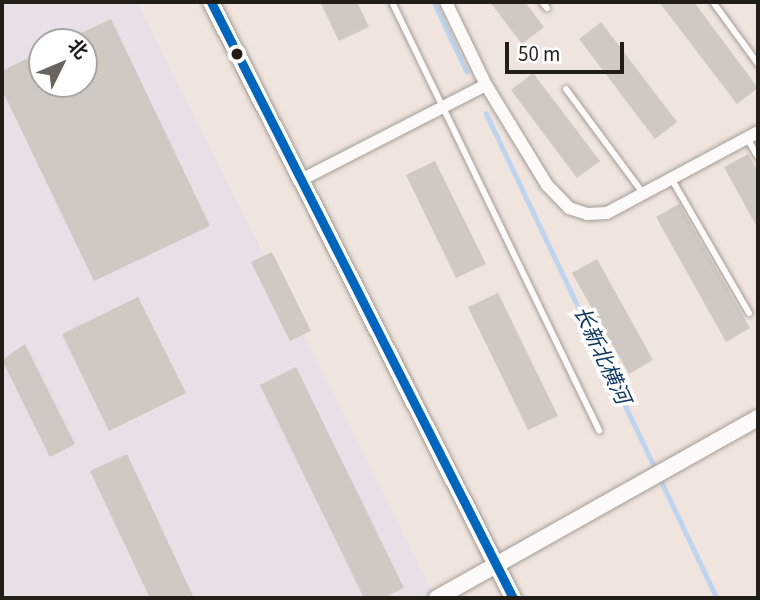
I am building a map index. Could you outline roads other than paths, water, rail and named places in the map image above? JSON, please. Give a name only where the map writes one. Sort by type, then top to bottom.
[{"type":"street","points":[[211,2],[299,181],[513,598]]},
{"type":"street","points":[[446,2],[486,85],[547,185],[569,208],[607,213],[753,135]]},
{"type":"street","points":[[299,181],[486,85]]},
{"type":"street","points":[[436,598],[758,418]]},
{"type":"lane","points":[[392,2],[599,431]]},
{"type":"lane","points":[[713,2],[758,64]]},
{"type":"lane","points":[[566,89],[643,193]]},
{"type":"lane","points":[[753,135],[758,157]]},
{"type":"lane","points":[[671,178],[749,313]]},
{"type":"waterway","name":"长新北横河","points":[[434,2],[467,72]]},
{"type":"waterway","name":"长新北横河","points":[[486,113],[717,598]]}]
